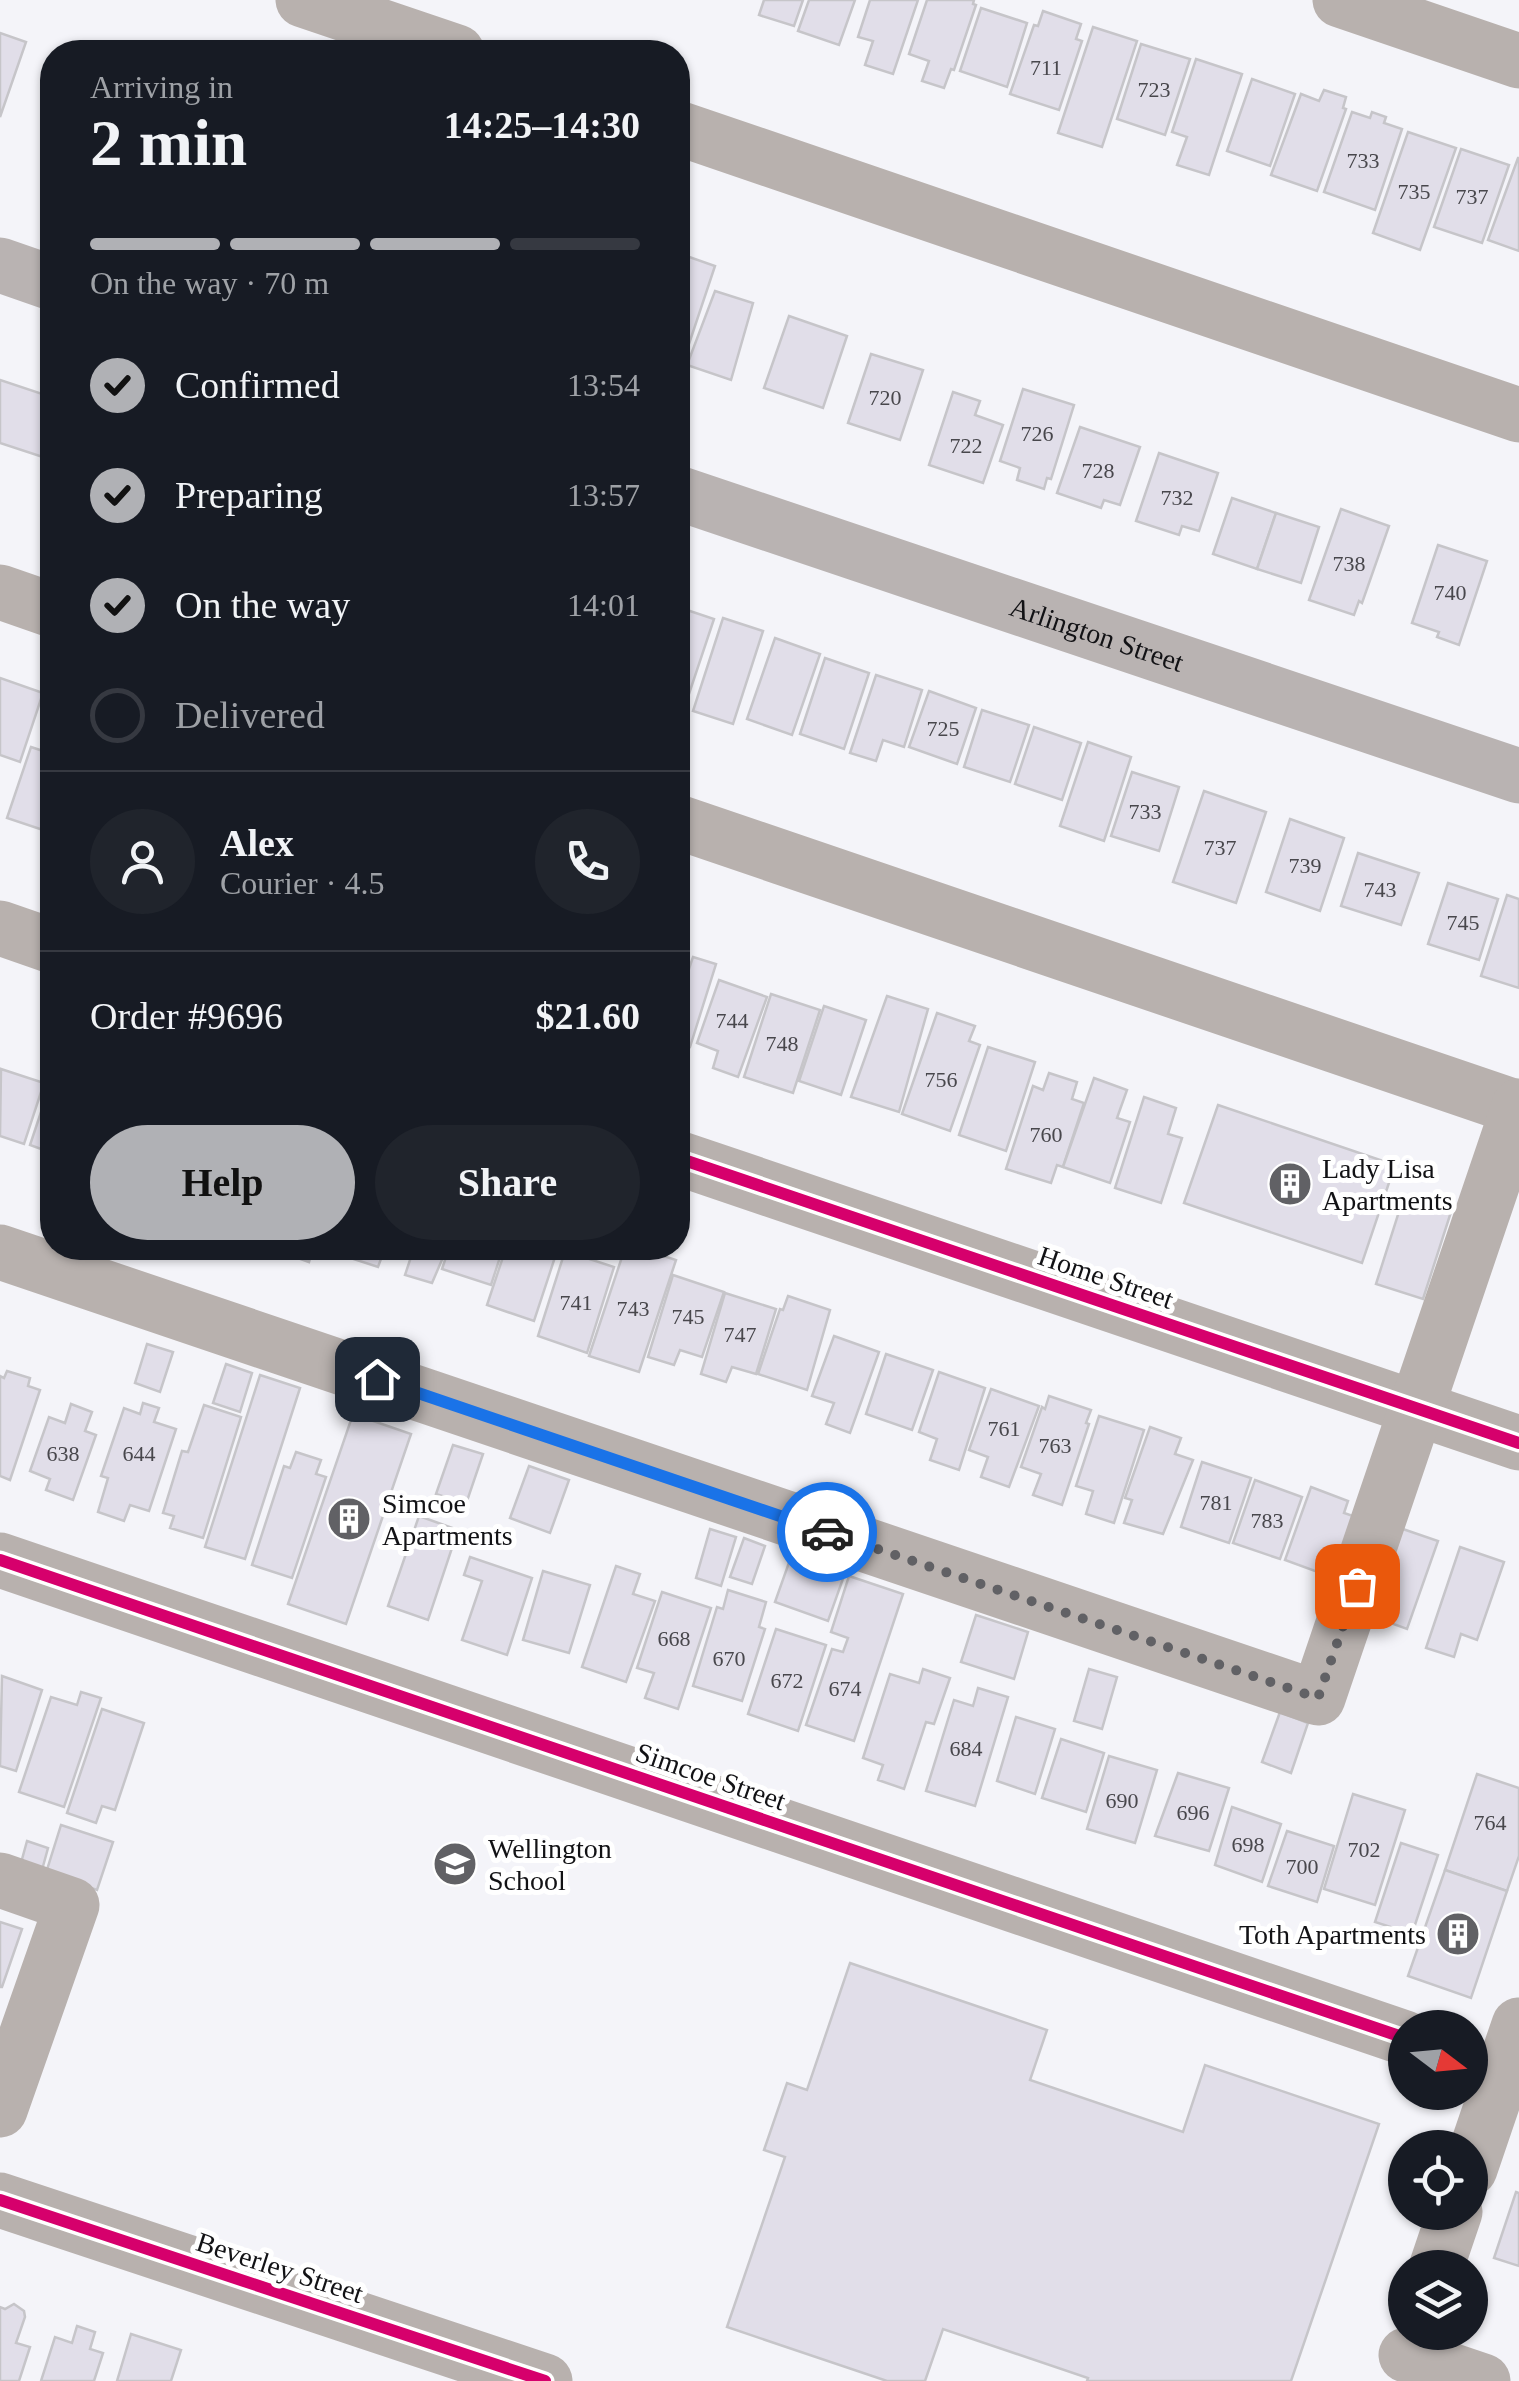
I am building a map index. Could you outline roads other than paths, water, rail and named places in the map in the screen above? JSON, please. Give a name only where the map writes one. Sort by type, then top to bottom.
[{"type":"main road","points":[[0,265],[40,278]]},
{"type":"main road","name":"Arlington Street","points":[[690,497],[1519,776]]},
{"type":"street","points":[[303,0],[421,40]]},
{"type":"street","points":[[1340,0],[1519,62]]},
{"type":"street","points":[[690,132],[1519,415]]},
{"type":"street","points":[[0,592],[40,606]]},
{"type":"street","points":[[0,1252],[1318,1698],[1519,1107],[690,826]]},
{"type":"street","points":[[0,928],[40,942]]},
{"type":"street","name":"Home Street","points":[[690,1162],[1519,1443]]},
{"type":"street","name":"Simcoe Street","points":[[0,1560],[1388,2032]]},
{"type":"street","points":[[0,1880],[72,1905],[0,2110]]},
{"type":"street","points":[[1482,2130],[1503,2058]]},
{"type":"street","name":"Beverley Street","points":[[0,2200],[545,2381]]},
{"type":"street","points":[[1406,2356],[1483,2381]]},
{"type":"place","name":"Lady Lisa Apartments","points":[[1290,1184]]},
{"type":"place","name":"Simcoe Apartments","points":[[349,1519]]},
{"type":"place","name":"Wellington School","points":[[455,1864]]},
{"type":"place","name":"Toth Apartments","points":[[1458,1934]]}]
